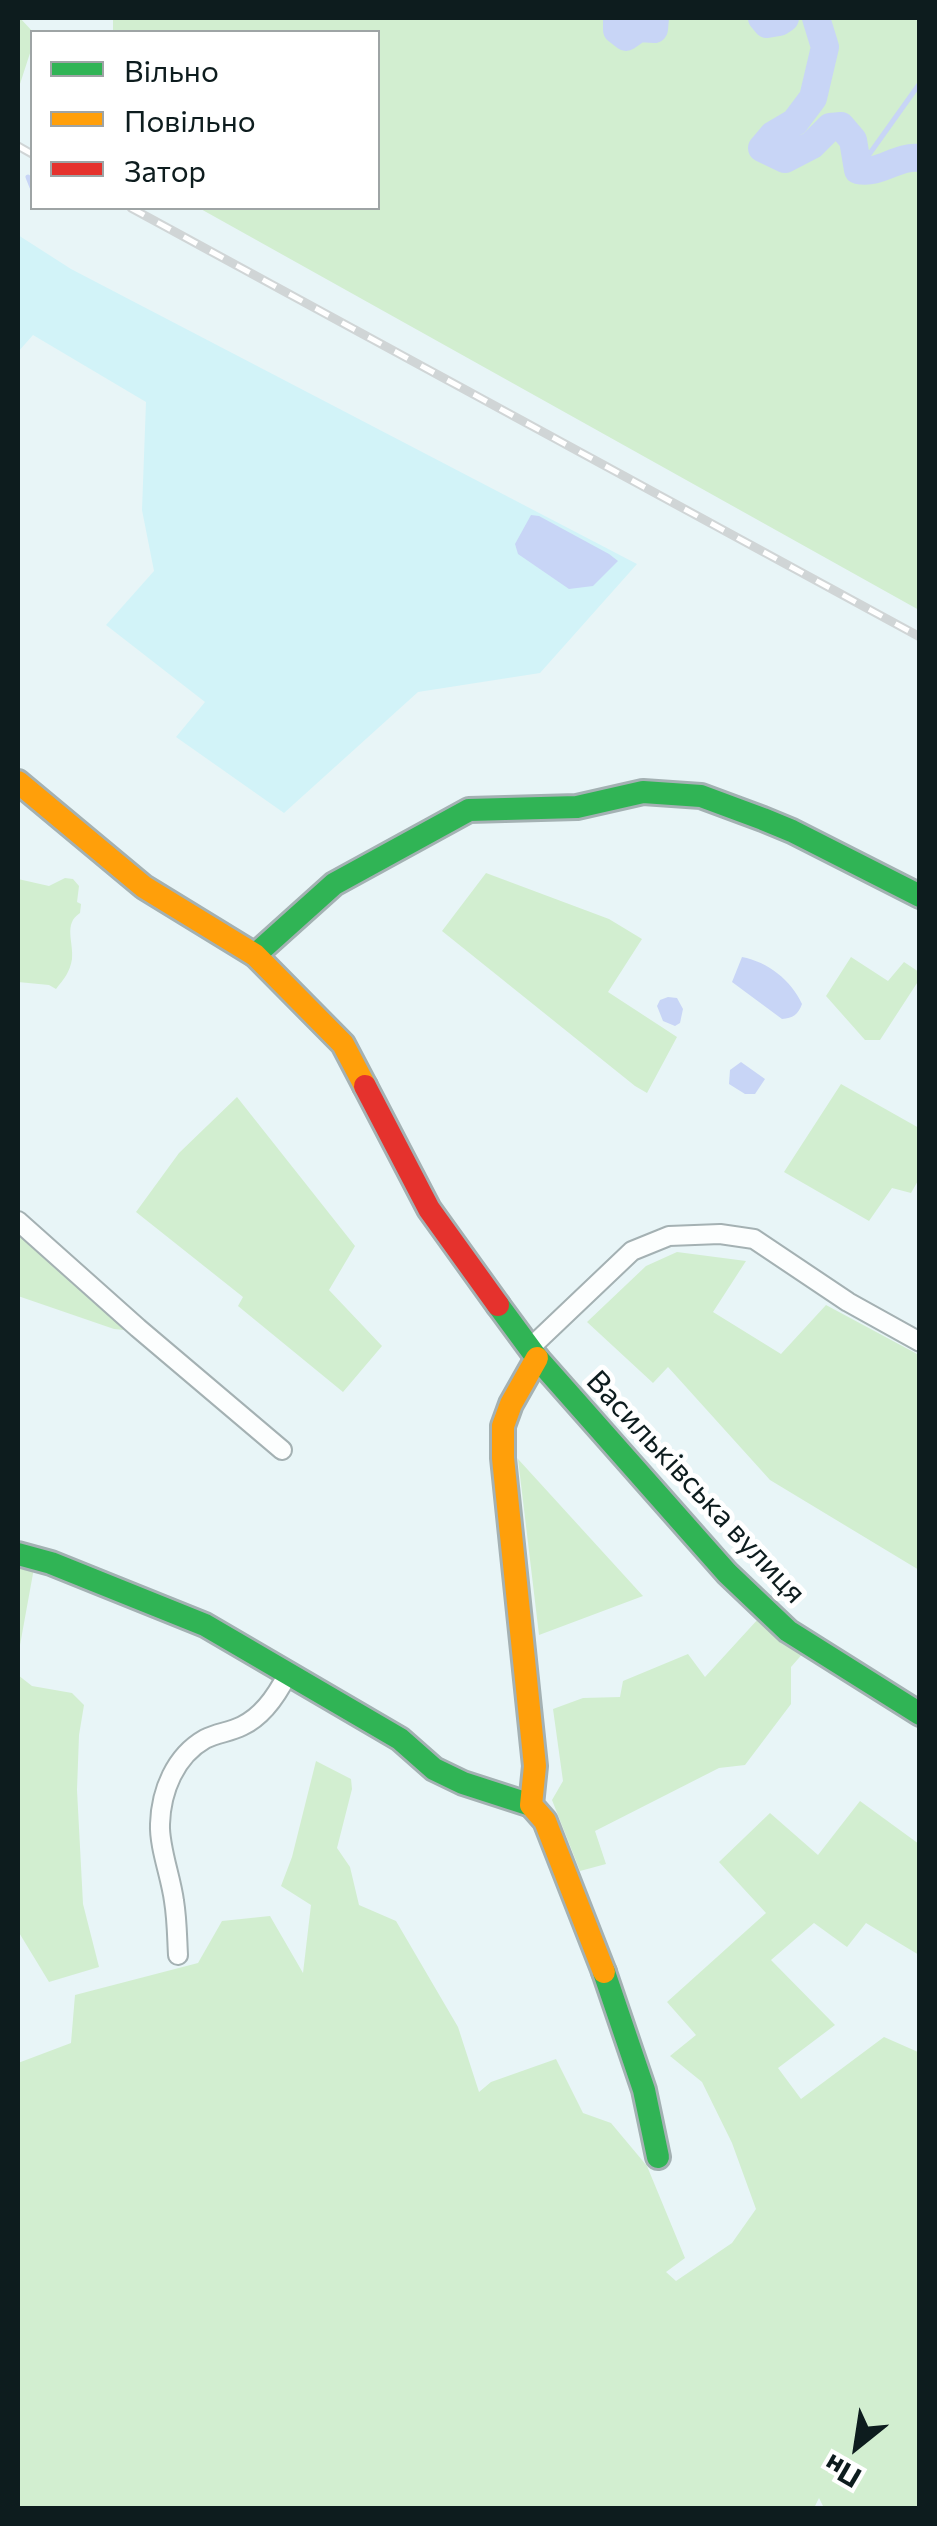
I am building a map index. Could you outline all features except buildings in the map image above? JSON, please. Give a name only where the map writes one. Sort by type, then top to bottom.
[{"type":"street","name":"Васильківська вулиця","points":[[18,782],[144,887],[255,955],[343,1044],[429,1209],[533,1353],[727,1573],[788,1631],[920,1714]]},
{"type":"street","points":[[255,955],[334,884],[469,810],[577,807],[643,792],[701,796],[772,822],[920,896]]},
{"type":"street","points":[[18,1222],[282,1450]]},
{"type":"street","points":[[531,1805],[535,1766],[503,1426],[533,1353],[632,1251],[669,1236],[720,1234],[754,1239],[848,1302],[920,1342]]},
{"type":"street","points":[[18,1554],[66,1569],[205,1625],[400,1739],[434,1769],[463,1783],[531,1805],[545,1821],[602,1969],[644,2090],[658,2157]]},
{"type":"street","points":[[178,1955],[174,1903],[160,1827],[166,1788],[176,1766],[194,1747],[243,1726],[258,1715],[277,1695],[287,1674]]},
{"type":"shaded area","points":[[18,235],[71,269],[637,564],[540,673],[418,692],[284,813],[176,737],[205,702],[106,625],[154,571],[142,510],[146,402],[33,335],[18,352]]},
{"type":"shaded area","points":[[531,515],[618,561],[593,586],[569,589],[518,554],[515,544]]},
{"type":"shaded area","points":[[742,957],[761,963],[785,980],[802,1004],[797,1013],[782,1019],[732,982]]},
{"type":"shaded area","points":[[668,997],[677,998],[683,1009],[680,1023],[675,1026],[663,1021],[657,1006]]},
{"type":"shaded area","points":[[741,1062],[765,1079],[755,1094],[745,1094],[729,1084],[730,1070]]},
{"type":"green space","points":[[20,18],[31,30],[30,53],[18,90]]},
{"type":"green space","points":[[113,18],[919,18],[919,610],[203,210],[380,210],[380,30],[113,30]]},
{"type":"green space","points":[[486,873],[609,919],[642,939],[608,992],[677,1037],[647,1093],[442,931]]},
{"type":"green space","points":[[65,878],[73,879],[79,886],[77,902],[81,904],[80,913],[72,922],[68,972],[56,989],[18,982],[18,879],[49,886]]},
{"type":"green space","points":[[851,957],[888,981],[904,962],[919,972],[919,980],[880,1040],[865,1040],[826,996]]},
{"type":"green space","points":[[841,1084],[919,1128],[919,1179],[911,1193],[892,1188],[869,1221],[784,1172]]},
{"type":"green space","points":[[237,1097],[355,1246],[329,1290],[382,1346],[343,1392],[238,1306],[243,1297],[136,1212],[179,1153]]},
{"type":"green space","points":[[18,1230],[133,1331],[114,1329],[18,1296]]},
{"type":"green space","points":[[677,1252],[746,1261],[713,1312],[781,1354],[826,1305],[919,1355],[919,1570],[770,1480],[668,1367],[653,1383],[587,1322],[646,1266]]},
{"type":"green space","points":[[518,1459],[643,1596],[539,1635]]},
{"type":"green space","points":[[18,1563],[34,1568],[18,1656]]},
{"type":"green space","points":[[759,1618],[805,1651],[791,1667],[791,1704],[745,1765],[719,1768],[595,1831],[606,1864],[580,1871],[552,1800],[563,1781],[553,1709],[583,1698],[620,1697],[623,1681],[688,1654],[705,1677]]},
{"type":"green space","points":[[18,1675],[32,1686],[72,1693],[84,1705],[77,1790],[83,1904],[99,1967],[49,1982],[18,1931]]},
{"type":"green space","points":[[316,1761],[351,1779],[337,1848],[350,1867],[359,1905],[396,1921],[458,2027],[479,2092],[491,2082],[556,2059],[583,2113],[611,2123],[647,2166],[685,2258],[666,2272],[676,2281],[732,2243],[756,2209],[732,2143],[702,2082],[670,2056],[696,2035],[667,2002],[766,1913],[719,1862],[770,1813],[818,1855],[860,1801],[919,1844],[919,1955],[866,1923],[847,1947],[814,1923],[771,1960],[835,2025],[778,2068],[801,2099],[884,2037],[918,2052],[919,2508],[824,2508],[819,2498],[814,2508],[18,2508],[18,2063],[71,2043],[75,1995],[198,1963],[222,1921],[270,1916],[303,1973],[311,1905],[281,1886]]},
{"type":"waterway","points":[[617,18],[617,30],[626,37],[639,28],[654,29],[655,18]]},
{"type":"waterway","points":[[762,18],[767,24],[785,18]]},
{"type":"waterway","points":[[816,18],[825,47],[813,98],[795,122],[773,135],[762,148],[785,159],[812,145],[830,127],[841,126],[853,140],[858,170],[874,170],[904,159],[920,158]]},
{"type":"waterway","points":[[858,170],[920,83]]},
{"type":"waterway","points":[[28,177],[30,182]]},
{"type":"railway","points":[[18,146],[30,153]]},
{"type":"railway","points":[[135,210],[920,637]]},
{"type":"traffic: fast","points":[[255,955],[334,884],[469,810],[577,807],[643,792],[701,796],[763,819],[920,896]]},
{"type":"traffic: fast","points":[[498,1305],[537,1358],[727,1573],[788,1631],[920,1714]]},
{"type":"traffic: fast","points":[[18,1554],[51,1563],[205,1625],[400,1739],[434,1769],[463,1783],[531,1805]]},
{"type":"traffic: fast","points":[[604,1972],[644,2090],[658,2157]]},
{"type":"traffic: slow","points":[[18,782],[144,887],[255,955],[343,1044],[365,1086]]},
{"type":"traffic: slow","points":[[537,1358],[503,1426],[535,1766],[531,1805],[545,1821],[604,1972]]},
{"type":"traffic: jam","points":[[365,1086],[429,1209],[498,1305]]}]
